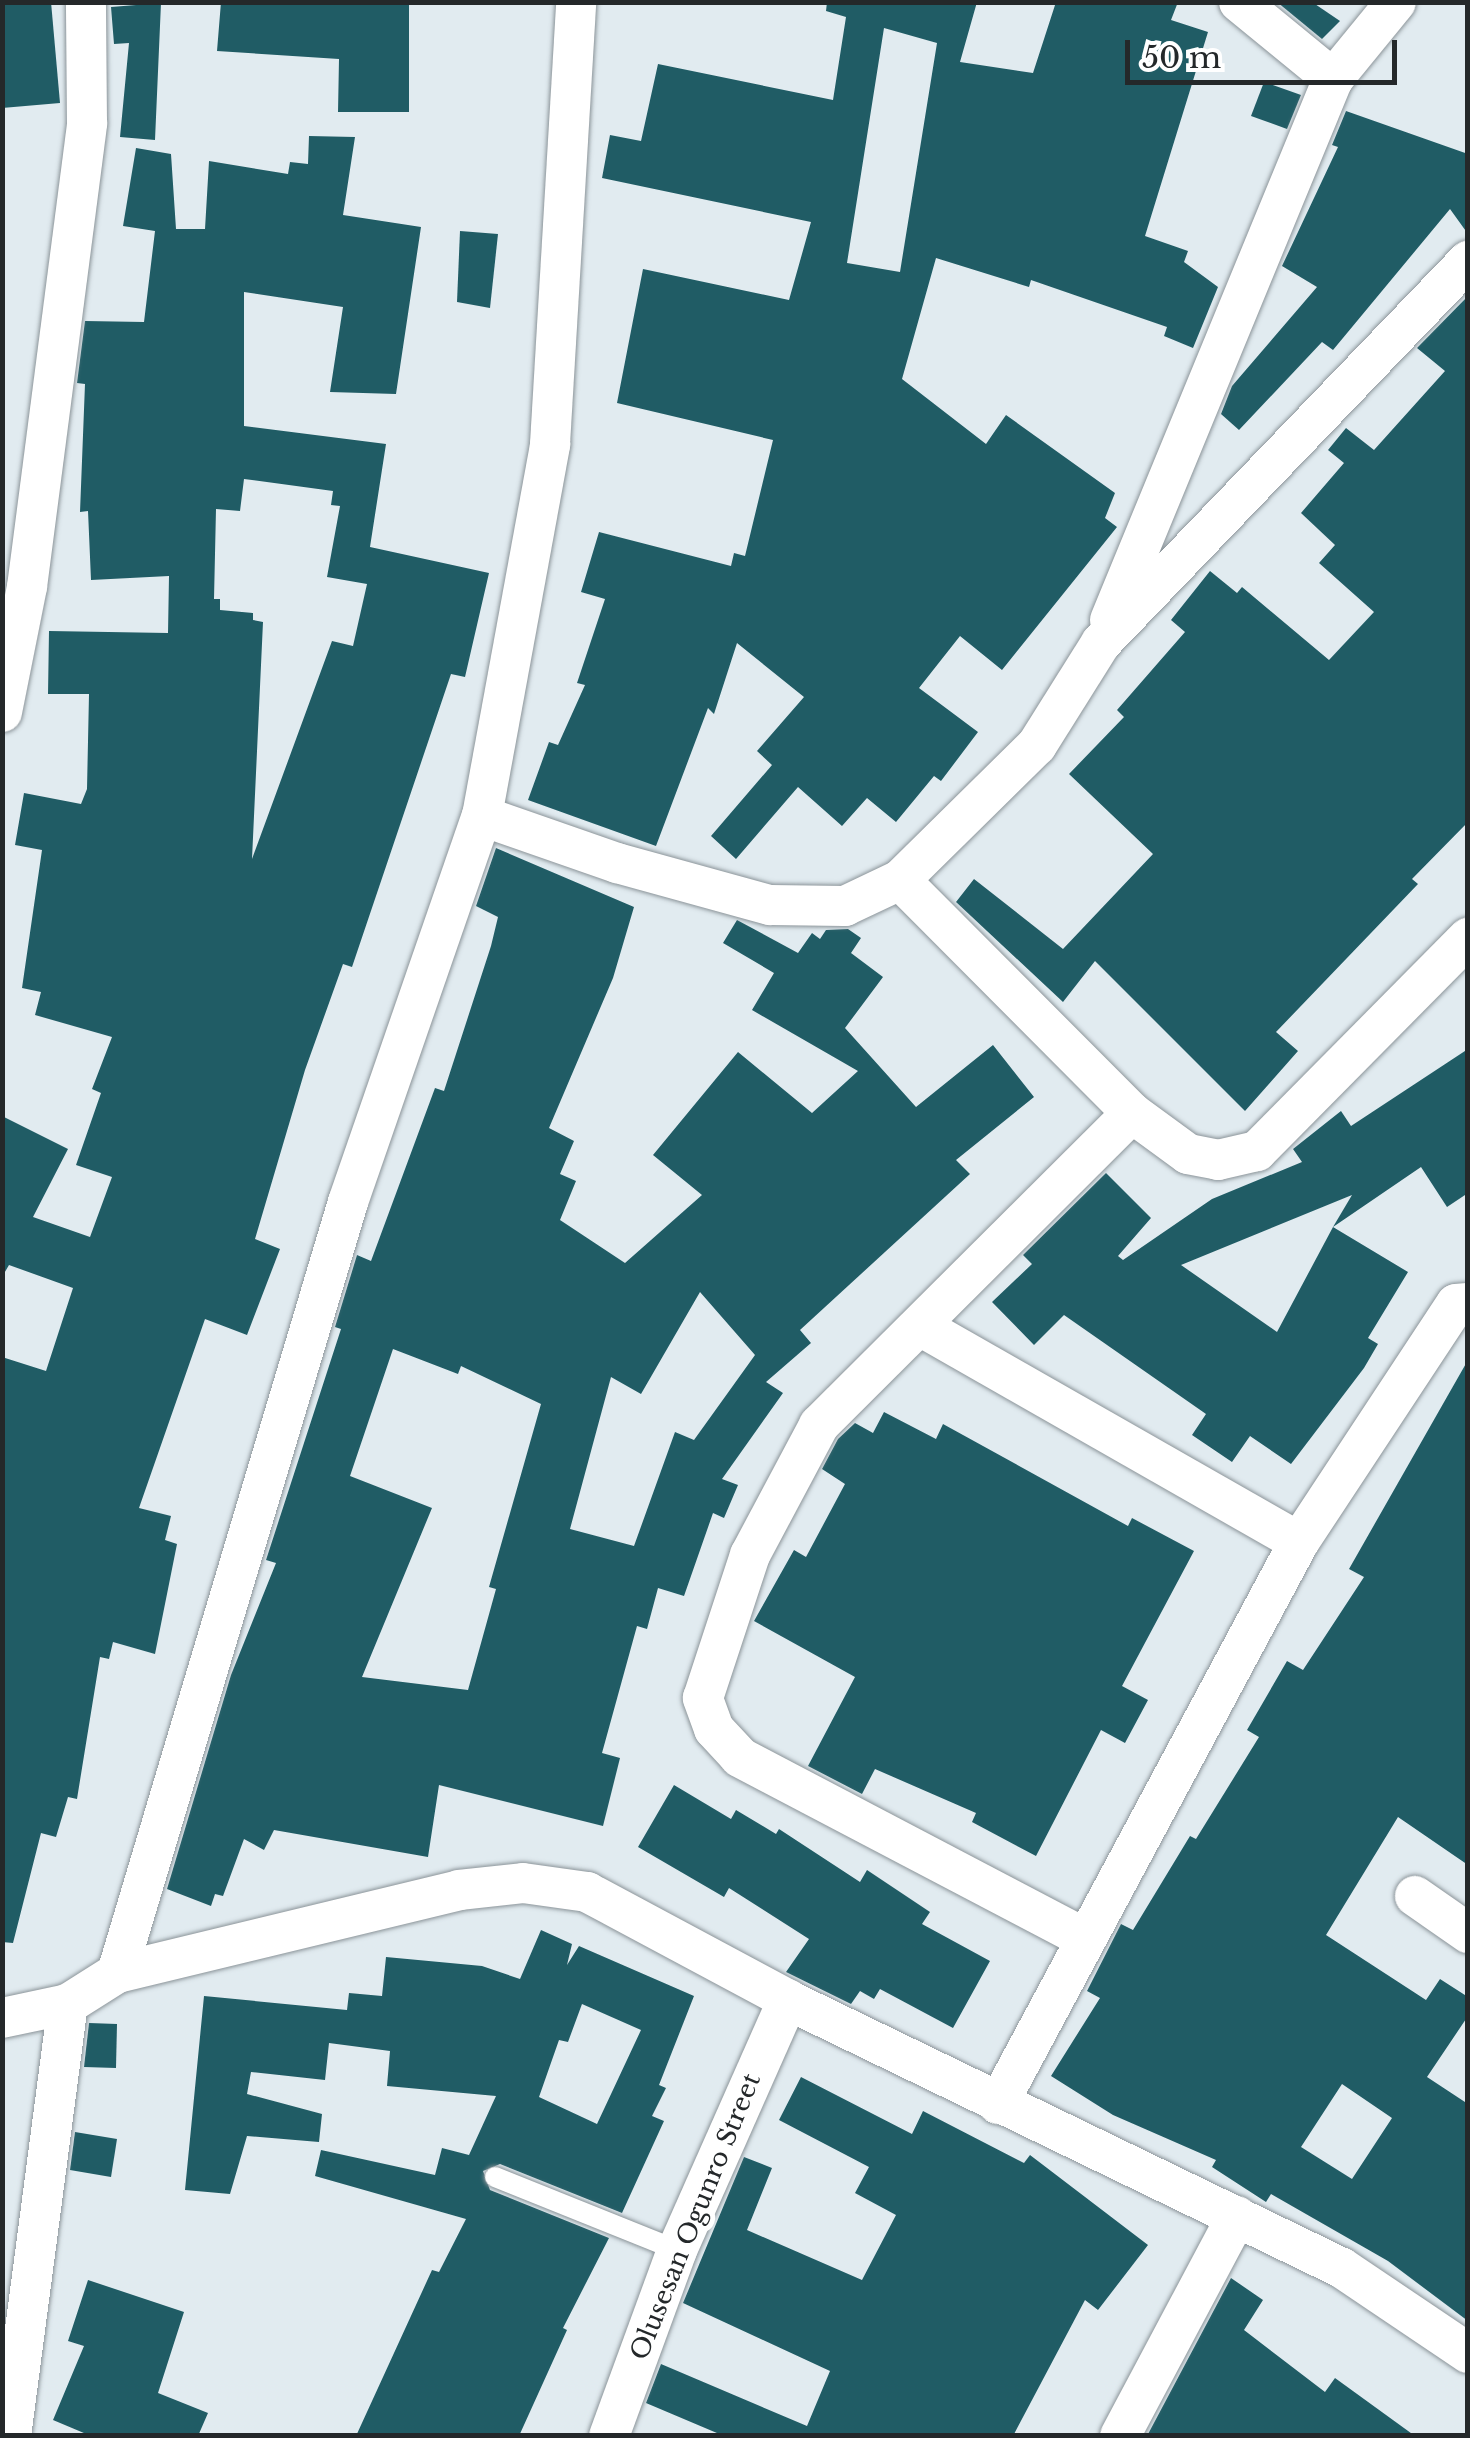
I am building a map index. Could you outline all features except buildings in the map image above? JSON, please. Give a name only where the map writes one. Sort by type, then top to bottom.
[{"type":"street","points":[[2,712],[15,587],[87,123],[86,2]]},
{"type":"street","points":[[118,1973],[348,1202],[482,816],[550,444],[576,2]]},
{"type":"street","points":[[1240,2],[1333,79]]},
{"type":"street","points":[[482,816],[617,864],[770,906],[845,906],[900,880],[1037,744],[1101,643],[1333,79],[1396,2]]},
{"type":"street","points":[[1101,643],[1468,261]]},
{"type":"street","points":[[900,880],[1132,1113],[1188,1154],[1218,1160],[1257,1151],[1468,938]]},
{"type":"street","points":[[1086,1939],[740,1756],[714,1730],[702,1698],[750,1555],[818,1425],[1132,1113]]},
{"type":"street","points":[[998,2104],[1299,1542],[1456,1304],[1468,1303]]},
{"type":"street","points":[[920,1326],[1299,1542]]},
{"type":"street","points":[[2,2018],[68,2004],[118,1973],[459,1890],[523,1883],[587,1892],[788,2000],[1342,2268],[1468,2353]]},
{"type":"street","points":[[1416,1896],[1468,1933]]},
{"type":"street","name":"Olusesan Ogunro Street","points":[[610,2436],[677,2250],[788,2000]]},
{"type":"street","points":[[10,2436],[68,2004]]},
{"type":"street","points":[[1120,2436],[1237,2216]]},
{"type":"lane","points":[[495,2177],[677,2250]]}]
